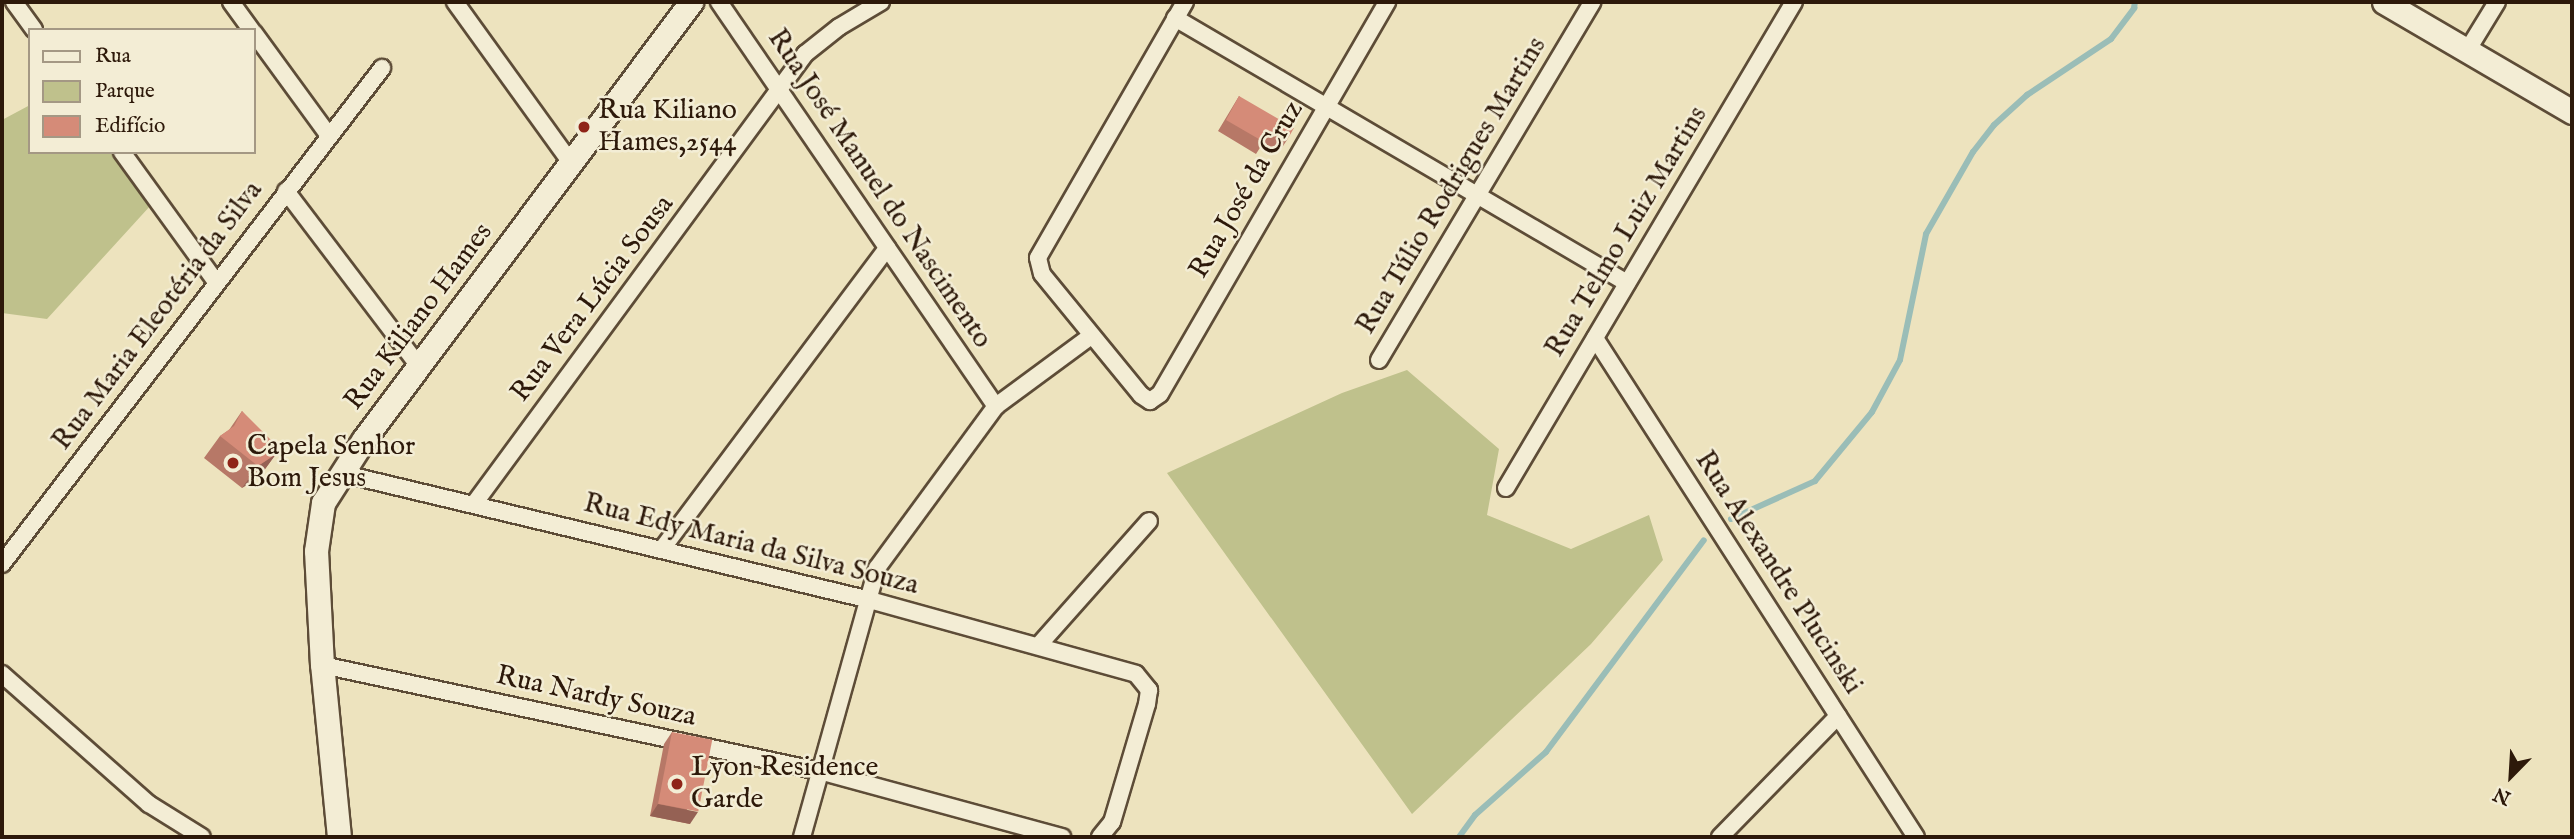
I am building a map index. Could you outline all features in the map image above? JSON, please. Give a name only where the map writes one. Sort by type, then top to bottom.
[{"type":"main road","name":"Rua Kiliano Hames","points":[[339,837],[322,665],[317,531],[323,503],[340,473],[691,2]]},
{"type":"main road","points":[[2384,2],[2572,111]]},
{"type":"street","points":[[13,2],[32,28]]},
{"type":"street","points":[[231,2],[251,28]]},
{"type":"street","points":[[455,2],[572,163]]},
{"type":"street","name":"Rua José Manuel do Nascimento","points":[[719,2],[996,406]]},
{"type":"street","name":"Rua Vera Lúcia Sousa","points":[[474,504],[805,54],[839,27],[881,2]]},
{"type":"street","points":[[802,837],[866,599],[881,560],[996,406],[1091,336],[1042,274],[1038,258],[1185,2]]},
{"type":"street","name":"Rua José da Cruz","points":[[1091,336],[1145,399],[1150,401],[1160,394],[1387,2]]},
{"type":"street","name":"Rua Túlio Rodrigues Martins","points":[[1379,360],[1592,2]]},
{"type":"street","name":"Rua Telmo Luiz Martins","points":[[1506,488],[1794,2]]},
{"type":"street","points":[[2467,51],[2497,2]]},
{"type":"street","points":[[1175,18],[1627,283]]},
{"type":"street","points":[[256,35],[329,136]]},
{"type":"street","name":"Rua Maria Eleotéria da Silva","points":[[2,564],[382,68]]},
{"type":"street","points":[[123,154],[216,282]]},
{"type":"street","points":[[286,191],[419,366]]},
{"type":"street","points":[[662,549],[887,248]]},
{"type":"street","name":"Rua Alexandre Plucinski","points":[[1595,338],[1916,837]]},
{"type":"street","name":"Rua Edy Maria da Silva Souza","points":[[340,473],[866,599],[1136,674],[1149,690],[1147,704],[1112,822],[1100,837]]},
{"type":"street","points":[[1038,646],[1149,521]]},
{"type":"street","name":"Rua Nardy Souza","points":[[322,665],[819,771],[1062,837]]},
{"type":"street","points":[[2,674],[149,804],[202,837]]},
{"type":"street","points":[[1720,837],[1838,716]]},
{"type":"green space","points":[[28,106],[28,154],[114,154],[151,205],[47,319],[2,313],[2,120]]},
{"type":"green space","points":[[1407,370],[1499,449],[1487,515],[1571,549],[1649,515],[1663,560],[1591,644],[1412,814],[1167,473],[1342,393]]},
{"type":"building","points":[[1239,96],[1294,128],[1287,140],[1271,131],[1264,142],[1226,120]]},
{"type":"building","points":[[242,411],[277,446],[276,454],[258,466],[220,436],[234,426]]},
{"type":"building","name":"Lyon Residence Garde","points":[[672,732],[712,740],[698,811],[658,804]]},
{"type":"waterway","points":[[1731,519],[1815,481],[1872,412],[1900,360],[1926,234],[1973,152],[1994,125],[2027,95],[2111,39],[2134,8],[2135,2]]},
{"type":"waterway","points":[[1459,837],[1475,815],[1546,752],[1704,540]]},
{"type":"place","name":"Rua Kiliano Hames,2544","points":[[584,127]]},
{"type":"place","name":"Capela Senhor Bom Jesus","points":[[233,463]]},
{"type":"place","name":"Lyon Residence Garde","points":[[677,784]]}]
